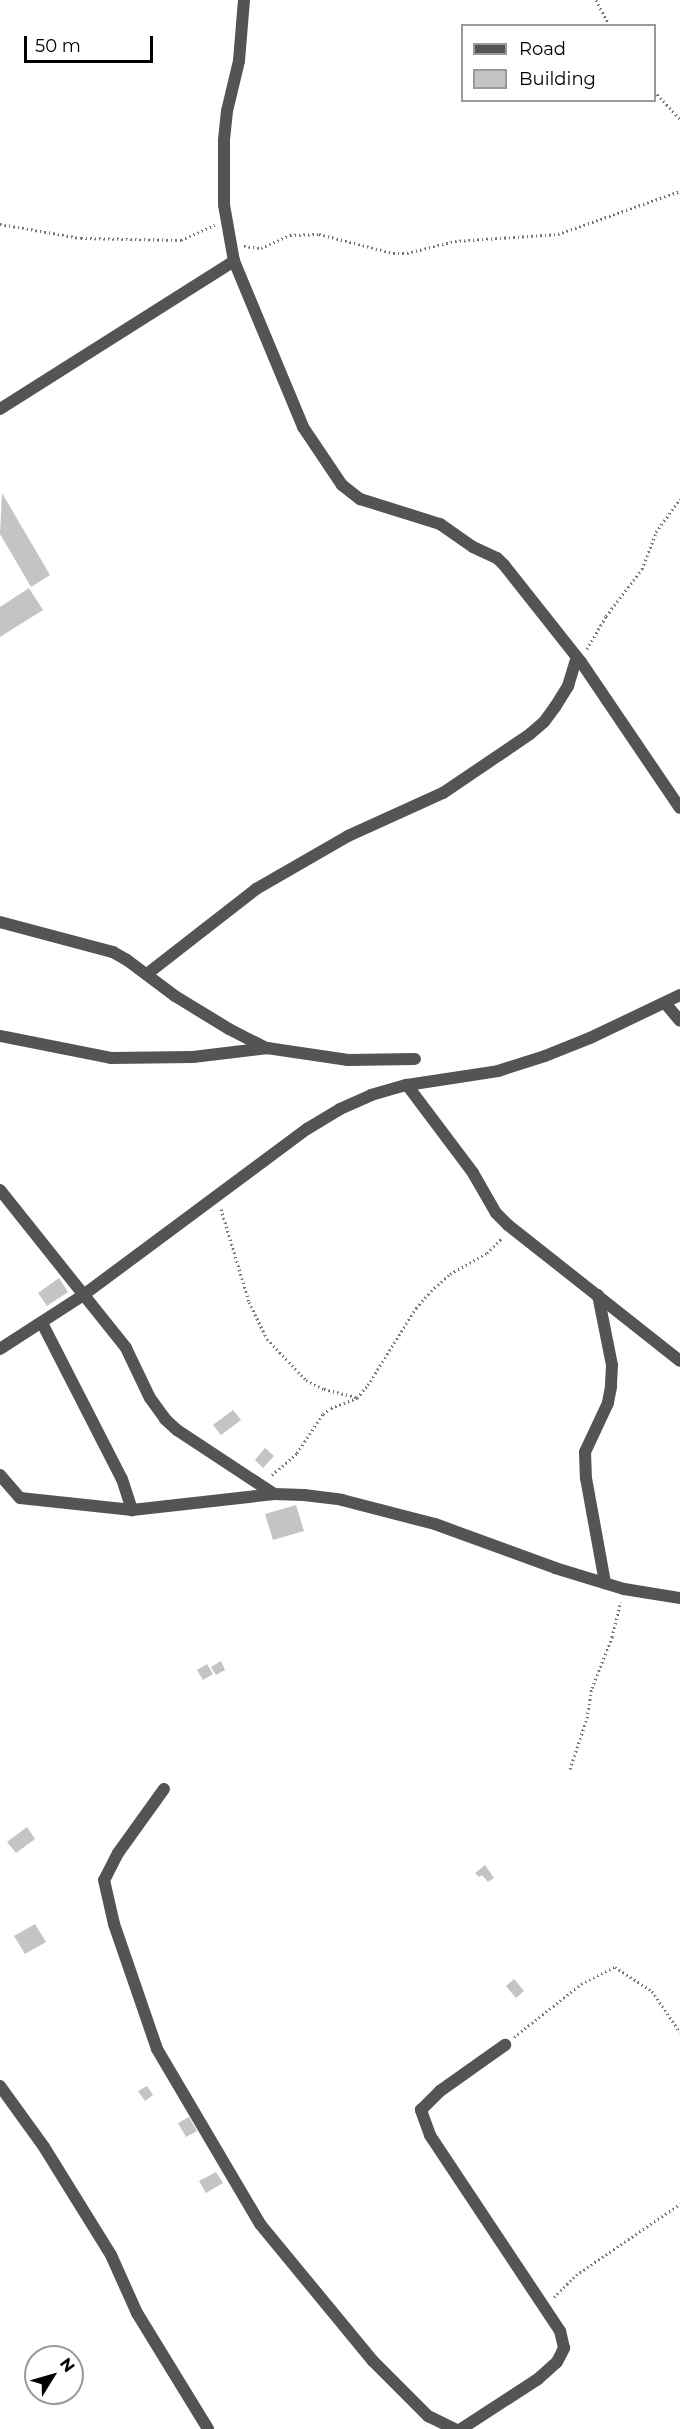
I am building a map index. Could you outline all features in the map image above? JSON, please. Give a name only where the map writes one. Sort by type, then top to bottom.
[{"type":"street","points":[[244,0],[239,61],[224,141],[223,192],[234,261],[303,427],[342,485],[360,499],[440,524],[473,547],[497,558],[579,659],[680,808]]},
{"type":"street","points":[[0,409],[234,261]]},
{"type":"street","points":[[147,974],[256,889],[348,836],[443,793],[530,734],[544,722],[555,707],[568,686],[579,659]]},
{"type":"street","points":[[0,922],[113,952],[175,996],[229,1029],[267,1048]]},
{"type":"street","points":[[4,1344],[42,1323],[82,1296],[218,1198],[307,1129],[340,1109],[371,1095],[407,1084],[498,1071],[591,1038],[680,995]]},
{"type":"street","points":[[664,1003],[680,1021]]},
{"type":"street","points":[[0,1036],[111,1058],[193,1057],[267,1048],[348,1060],[415,1059]]},
{"type":"street","points":[[407,1084],[473,1173],[496,1213],[508,1226],[680,1361]]},
{"type":"street","points":[[0,1190],[82,1296],[126,1348],[150,1398],[165,1419],[177,1430],[274,1494]]},
{"type":"street","points":[[598,1295],[612,1365],[611,1387],[608,1403],[585,1452],[586,1478],[605,1583]]},
{"type":"street","points":[[42,1323],[122,1479],[132,1510]]},
{"type":"street","points":[[0,1475],[20,1498],[132,1510],[274,1494],[333,1498],[435,1524],[555,1568],[624,1589],[680,1598]]},
{"type":"street","points":[[164,1789],[118,1853],[104,1880],[114,1924],[156,2049],[260,2224],[373,2361],[428,2416],[455,2429]]},
{"type":"street","points":[[461,2429],[538,2379],[557,2362],[564,2348],[560,2331],[430,2135],[422,2110],[440,2091],[505,2045]]},
{"type":"street","points":[[0,2086],[44,2147],[111,2255],[137,2313],[208,2429]]},
{"type":"path","points":[[596,0],[609,24]]},
{"type":"path","points":[[656,93],[680,119]]},
{"type":"path","points":[[232,241],[261,249],[290,235],[319,234],[393,253],[407,253],[455,241],[558,234],[680,191]]},
{"type":"path","points":[[0,224],[81,238],[181,240],[227,219]]},
{"type":"path","points":[[579,659],[642,569],[656,532],[680,499]]},
{"type":"path","points":[[218,1198],[249,1302],[267,1339],[306,1380],[324,1389],[357,1398]]},
{"type":"path","points":[[261,1485],[297,1453],[322,1414],[357,1398],[368,1385],[416,1308],[450,1274],[487,1253],[500,1240],[508,1226]]},
{"type":"path","points":[[570,1769],[587,1718],[592,1688],[612,1637],[624,1589]]},
{"type":"path","points":[[505,2045],[581,1984],[615,1967],[652,1991],[680,2032]]},
{"type":"path","points":[[544,2307],[576,2275],[680,2204]]},
{"type":"building","points":[[2,493],[50,575],[31,587],[0,534]]},
{"type":"building","points":[[29,588],[43,610],[0,637],[0,607]]},
{"type":"building","points":[[59,1278],[68,1292],[47,1306],[38,1293]]},
{"type":"building","points":[[233,1410],[241,1420],[221,1435],[213,1425]]},
{"type":"building","points":[[265,1448],[274,1456],[263,1468],[255,1460]]},
{"type":"building","points":[[296,1505],[304,1531],[273,1540],[265,1514]]},
{"type":"building","points":[[221,1661],[225,1670],[216,1675],[211,1667]]},
{"type":"building","points":[[207,1664],[213,1674],[203,1680],[197,1670]]},
{"type":"building","points":[[27,1827],[35,1839],[16,1853],[7,1842]]},
{"type":"building","points":[[485,1865],[494,1878],[488,1882],[482,1875],[479,1877],[475,1873]]},
{"type":"building","points":[[35,1924],[46,1942],[25,1954],[14,1936]]},
{"type":"building","points":[[514,1979],[524,1991],[516,1998],[506,1986]]},
{"type":"building","points":[[147,2086],[153,2095],[145,2101],[138,2091]]},
{"type":"building","points":[[189,2117],[197,2131],[186,2137],[178,2123]]},
{"type":"building","points":[[216,2172],[223,2183],[206,2193],[199,2181]]}]
